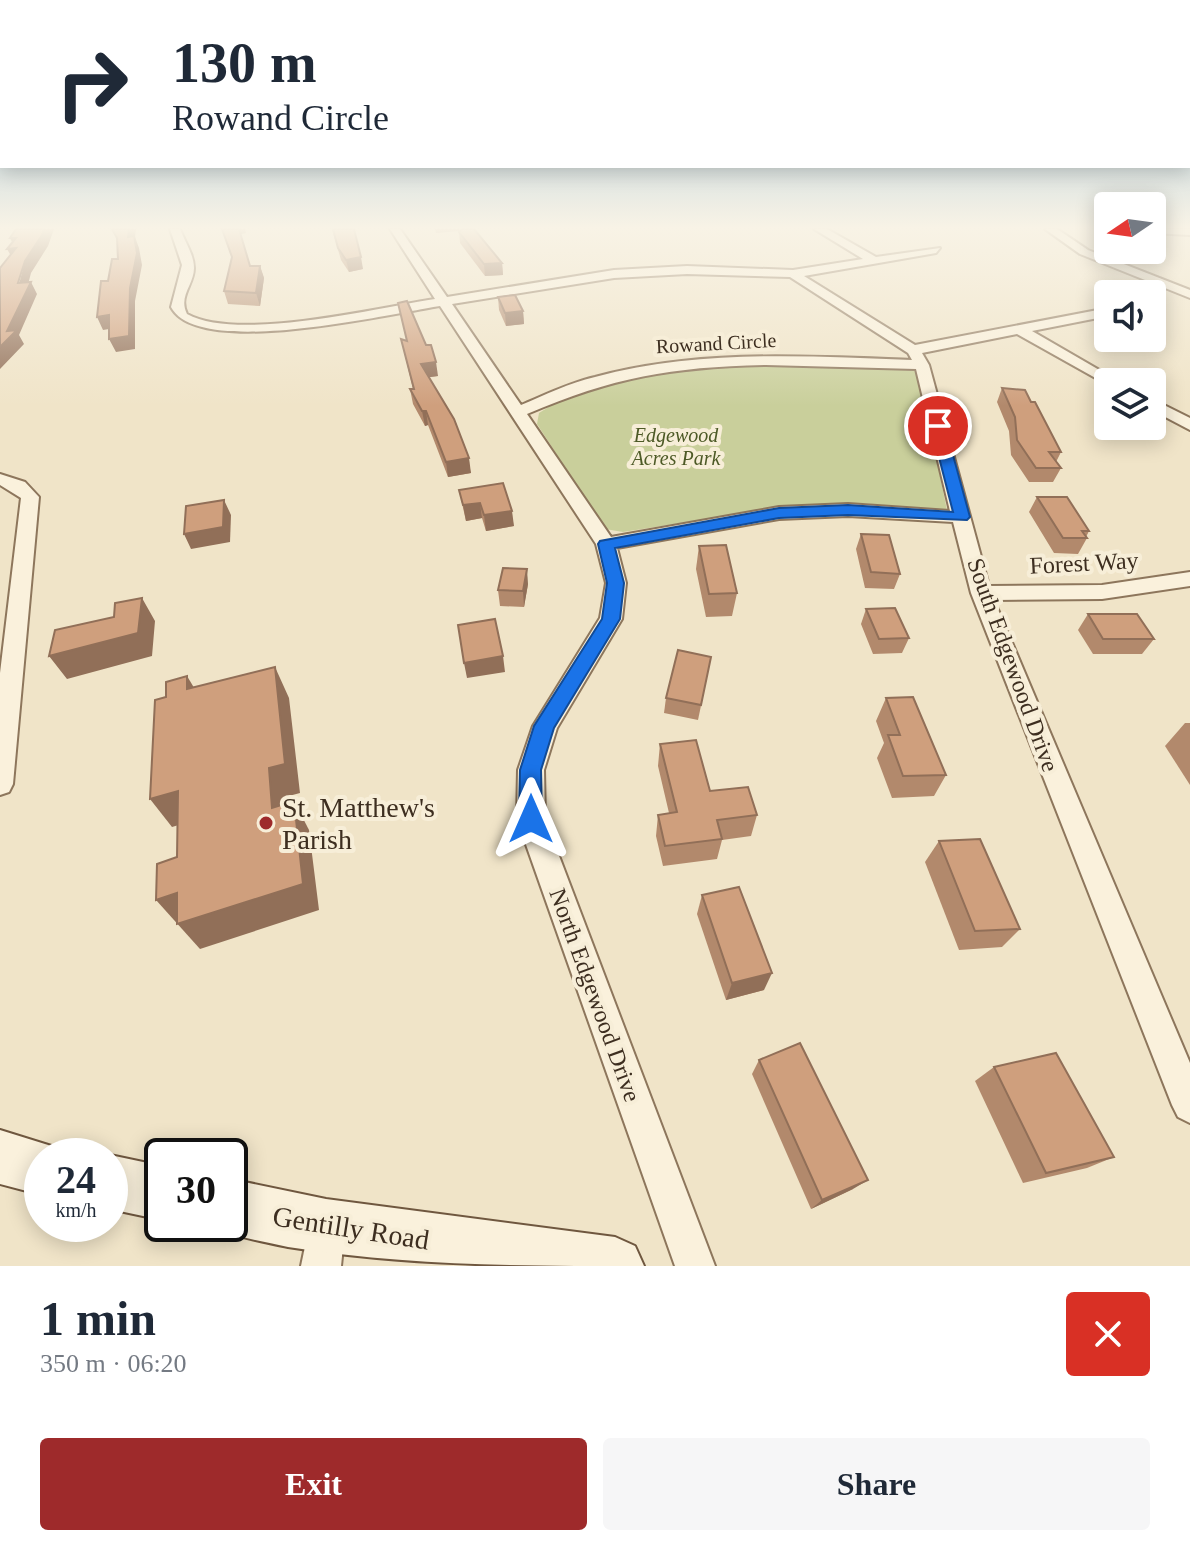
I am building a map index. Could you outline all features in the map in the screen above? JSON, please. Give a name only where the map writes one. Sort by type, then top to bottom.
[{"type":"street","points":[[182,288],[176,302],[177,311],[184,320],[244,328],[288,326],[529,288]]},
{"type":"street","name":"North Edgewood Drive","points":[[435,288],[606,544],[616,583],[611,619],[545,726],[531,770],[531,819],[695,1266]]},
{"type":"street","points":[[814,288],[918,358]]},
{"type":"street","name":"Rowand Circle","points":[[519,411],[584,385],[648,369],[764,361],[918,358],[1019,329],[1094,315]]},
{"type":"street","points":[[1019,329],[1094,371]]},
{"type":"street","name":"South Edgewood Drive","points":[[918,358],[981,593],[1190,1105]]},
{"type":"street","points":[[1166,412],[1190,425]]},
{"type":"street","points":[[0,479],[19,486],[30,497],[0,784]]},
{"type":"street","points":[[606,544],[779,513],[848,510],[962,517]]},
{"type":"street","name":"Forest Way","points":[[981,593],[1102,592],[1190,579]]},
{"type":"street","points":[[0,1157],[24,1163]]},
{"type":"street","name":"Gentilly Road","points":[[248,1214],[324,1246],[615,1266]]},
{"type":"green space","name":"Edgewood Acres Park","points":[[760,365],[912,369],[919,375],[947,510],[859,503],[798,505],[623,532],[605,529],[537,424],[539,413],[564,399],[618,380],[674,371]]},
{"type":"building","points":[[0,288],[28,288],[7,331],[17,330],[0,347]]},
{"type":"building","points":[[100,288],[130,288],[129,336],[109,339],[109,315],[97,317]]},
{"type":"building","points":[[225,288],[257,288],[256,293],[224,291]]},
{"type":"building","points":[[515,295],[523,311],[505,313],[498,297]]},
{"type":"building","points":[[407,301],[426,345],[431,345],[436,362],[421,364],[454,419],[469,458],[446,462],[426,411],[422,411],[410,389],[414,389],[401,339],[407,341],[398,303]]},
{"type":"building","points":[[1002,388],[1025,390],[1031,402],[1035,402],[1061,452],[1049,452],[1061,468],[1036,468],[1017,440],[1015,417]]},
{"type":"building","points":[[503,483],[512,511],[484,515],[480,503],[463,505],[459,490]]},
{"type":"building","points":[[1037,497],[1067,497],[1089,531],[1082,531],[1087,538],[1063,538]]},
{"type":"building","points":[[224,500],[223,527],[184,534],[186,506]]},
{"type":"building","points":[[861,534],[889,535],[900,574],[871,572]]},
{"type":"building","points":[[726,545],[737,593],[709,594],[699,546]]},
{"type":"building","points":[[503,568],[527,569],[523,591],[498,590]]},
{"type":"building","points":[[142,598],[138,633],[49,656],[55,630],[114,617],[115,603]]},
{"type":"building","points":[[895,608],[909,638],[879,639],[866,609]]},
{"type":"building","points":[[1088,614],[1137,614],[1154,639],[1103,639]]},
{"type":"building","points":[[495,619],[503,656],[464,663],[458,625]]},
{"type":"building","points":[[678,650],[711,657],[701,705],[666,698]]},
{"type":"building","name":"St. Matthew's Parish","points":[[275,667],[285,764],[269,768],[272,808],[294,801],[303,884],[177,924],[177,893],[156,900],[157,864],[177,857],[178,791],[150,799],[155,700],[166,697],[166,682],[187,676],[187,689]]},
{"type":"building","points":[[913,697],[946,775],[903,776],[888,735],[900,735],[886,698]]},
{"type":"building","points":[[696,740],[710,791],[748,787],[757,815],[717,820],[722,839],[665,846],[658,815],[677,812],[660,744]]},
{"type":"building","points":[[980,839],[1020,929],[975,931],[939,841]]},
{"type":"building","points":[[739,887],[772,973],[732,983],[702,895]]},
{"type":"building","points":[[800,1043],[868,1180],[822,1200],[759,1060]]},
{"type":"building","points":[[1056,1053],[1114,1157],[1046,1173],[994,1067]]},
{"type":"place","name":"St. Matthew's Parish","points":[[266,823]]},
{"type":"route","points":[[531,819],[531,770],[545,726],[611,619],[616,583],[606,544],[779,513],[848,510],[962,517],[938,426]]}]
